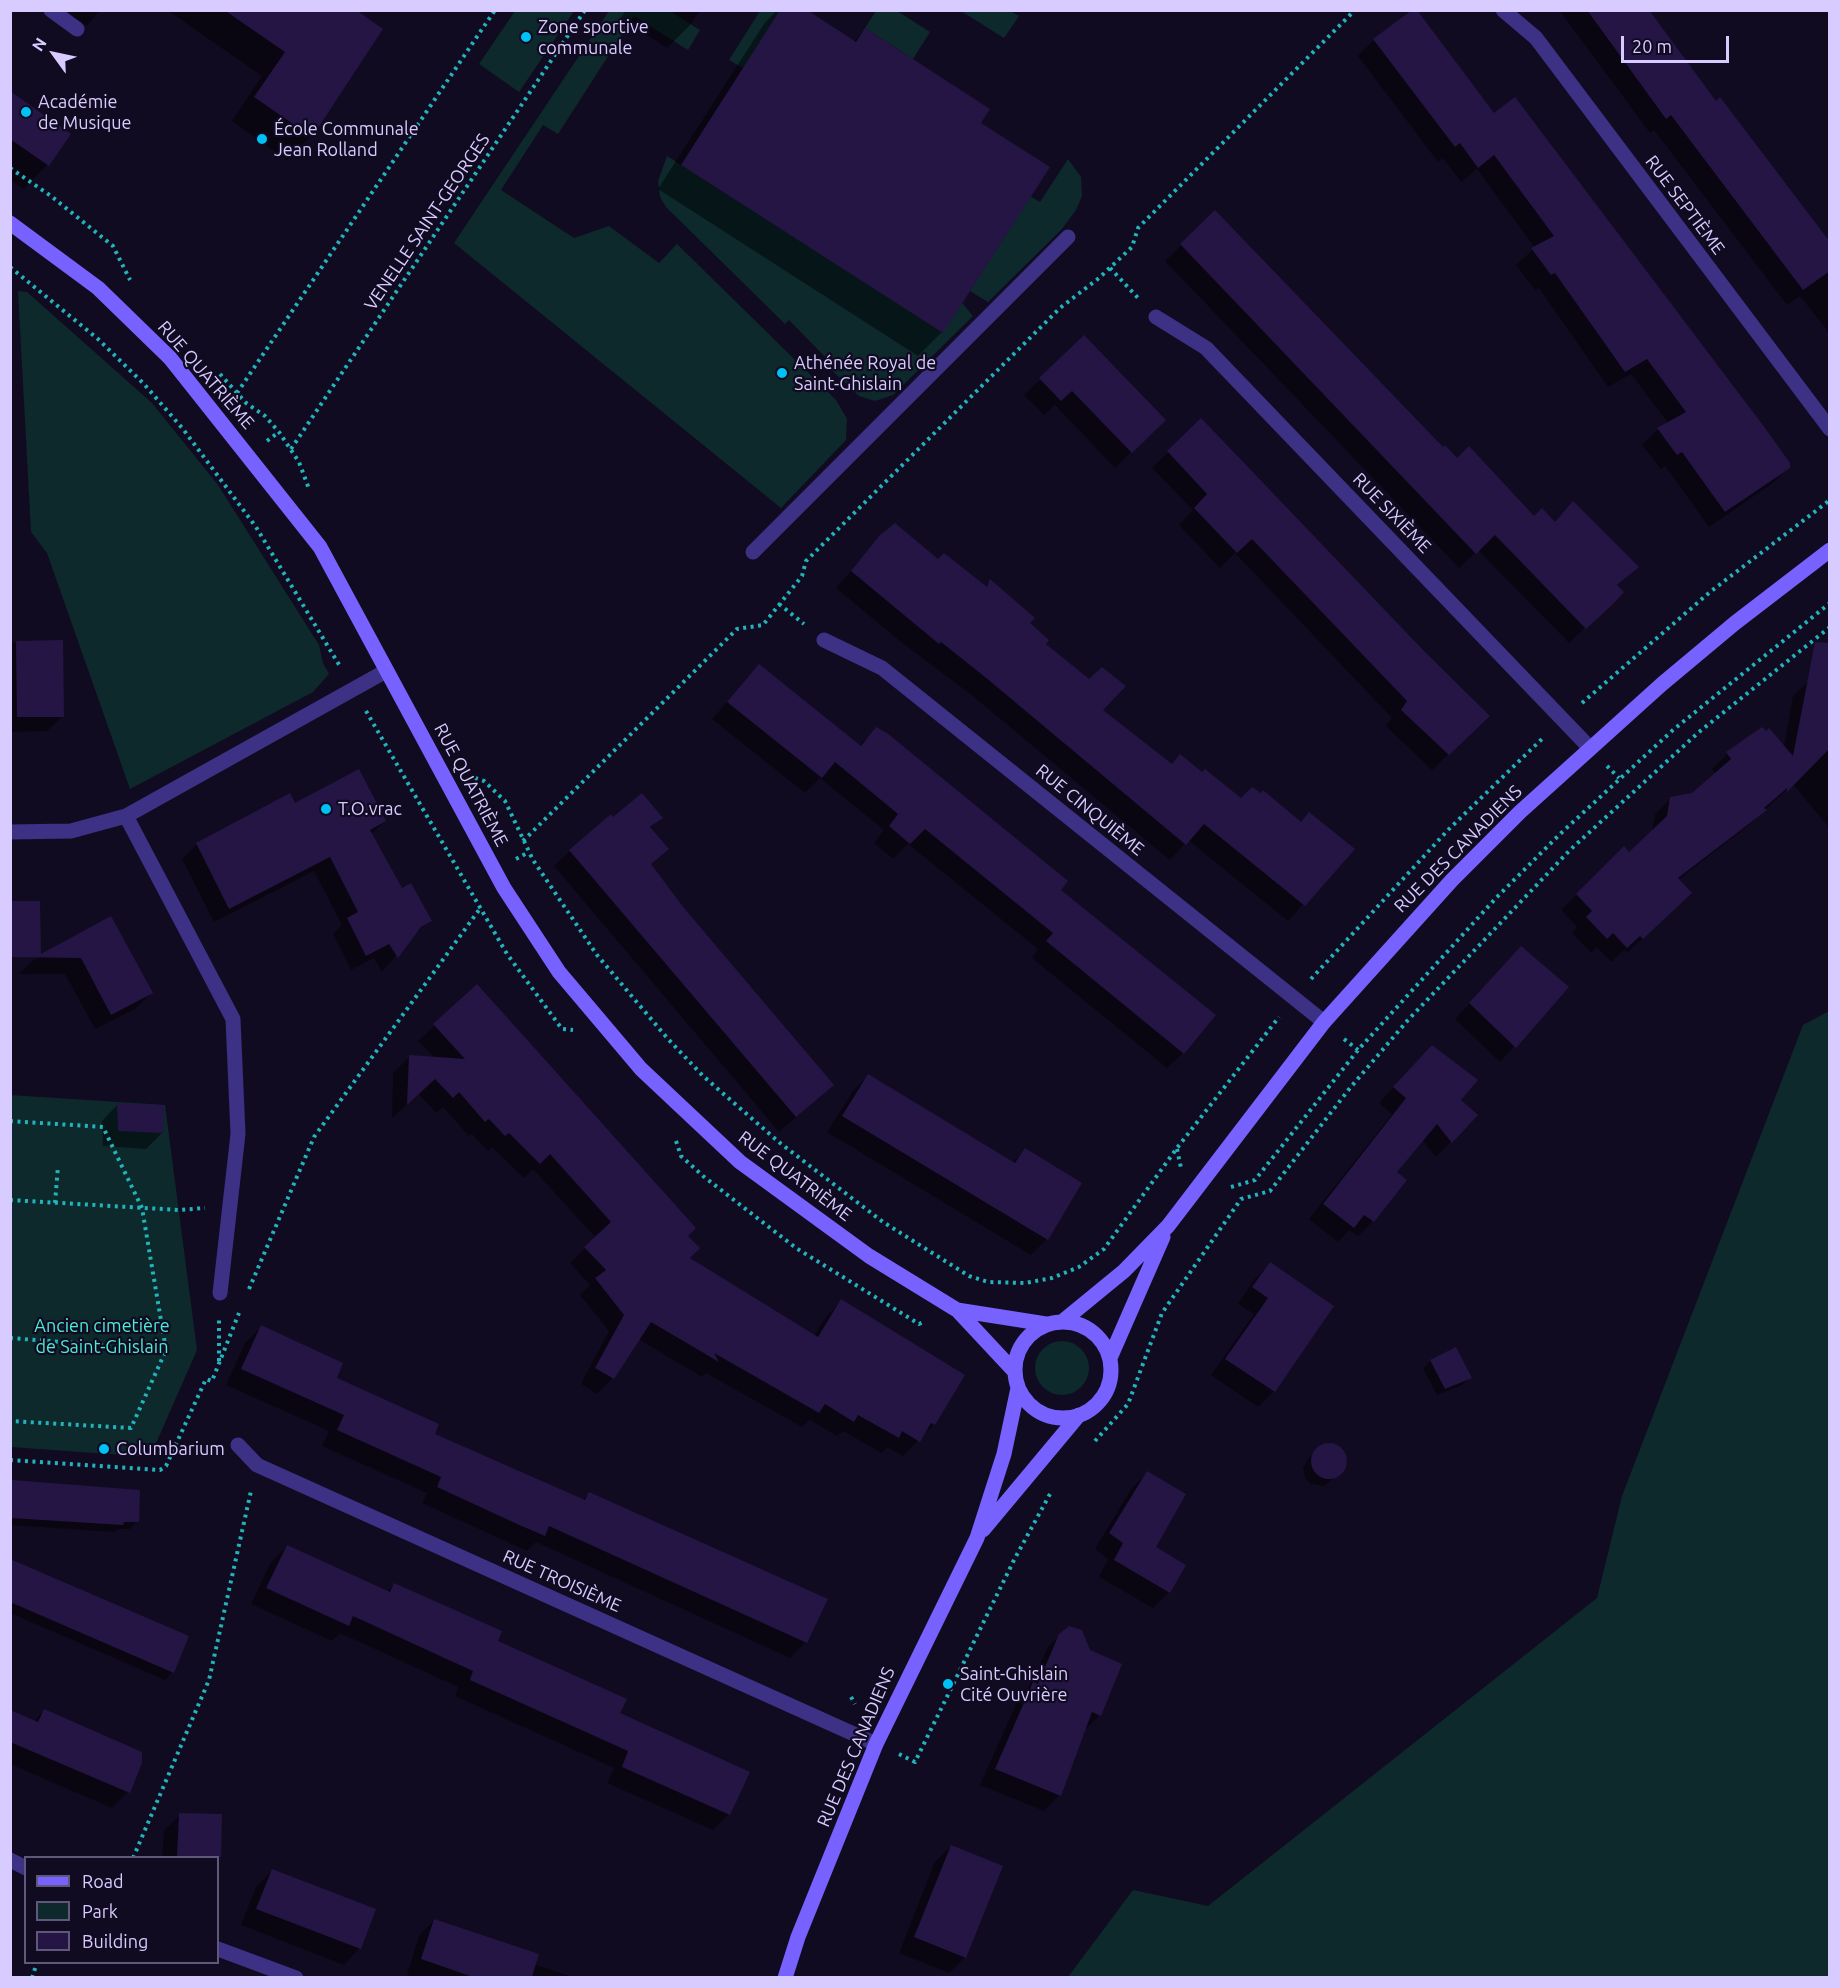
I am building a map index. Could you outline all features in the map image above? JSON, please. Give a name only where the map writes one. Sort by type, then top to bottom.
[{"type":"street","points":[[51,10],[77,29]]},
{"type":"street","name":"RUE SEPTIÈME","points":[[1503,10],[1536,39],[1830,429]]},
{"type":"street","name":"RUE QUATRIÈME","points":[[10,223],[98,288],[171,358],[320,547],[504,888],[559,972],[641,1069],[740,1162],[869,1256],[957,1310],[1014,1371]]},
{"type":"street","points":[[753,552],[1068,237]]},
{"type":"street","name":"RUE SIXIÈME","points":[[1156,317],[1206,348],[1590,748]]},
{"type":"street","name":"RUE DES CANADIENS","points":[[1064,1321],[1124,1270],[1168,1226],[1324,1022],[1452,880],[1590,748],[1735,622],[1830,550]]},
{"type":"street","name":"RUE CINQUIÈME","points":[[824,640],[882,668],[1324,1022]]},
{"type":"street","points":[[10,832],[71,831],[126,816],[386,671]]},
{"type":"street","points":[[126,816],[232,1019],[238,1134],[220,1293]]},
{"type":"street","name":"RUE DES CANADIENS","points":[[977,1538],[1079,1415],[1095,1405],[1107,1390],[1110,1358],[1168,1226]]},
{"type":"street","name":"RUE QUATRIÈME","points":[[957,1310],[1046,1324]]},
{"type":"street","name":"RUE DES CANADIENS","points":[[1079,1415],[1065,1418],[1045,1415],[1029,1404],[1018,1388],[1014,1371],[1022,1342],[1046,1324],[1064,1321],[1079,1324],[1092,1331],[1103,1343],[1110,1358]]},
{"type":"street","name":"RUE DES CANADIENS","points":[[785,1977],[802,1926],[876,1744],[977,1538],[1004,1454],[1018,1388]]},
{"type":"street","name":"RUE TROISIÈME","points":[[238,1444],[257,1465],[876,1744]]},
{"type":"street","points":[[10,1860],[24,1867]]},
{"type":"street","points":[[219,1948],[296,1977]]},
{"type":"path","points":[[237,393],[495,10]]},
{"type":"path","name":"VENELLE SAINT-GEORGES","points":[[291,449],[585,10]]},
{"type":"path","points":[[523,841],[737,629],[763,625],[802,576],[806,561],[1060,308],[1110,268],[1131,247],[1138,228],[1355,10]]},
{"type":"path","points":[[10,168],[51,196],[113,246],[134,288]]},
{"type":"path","points":[[1110,268],[1156,317]]},
{"type":"path","points":[[216,370],[237,393],[265,416],[291,449],[316,498]]},
{"type":"path","points":[[1255,1180],[1358,1050],[1496,898],[1610,786],[1673,730],[1830,603]]},
{"type":"path","points":[[779,604],[824,640]]},
{"type":"path","points":[[1090,1447],[1128,1404],[1162,1313],[1241,1199],[1270,1191],[1350,1088],[1408,1020],[1570,850],[1699,732],[1830,627]]},
{"type":"path","points":[[473,777],[484,781],[505,801],[533,860],[597,955],[661,1031],[703,1076],[780,1143],[883,1222],[969,1276],[988,1282],[1025,1283],[1052,1278],[1086,1263],[1104,1249],[1177,1148]]},
{"type":"path","points":[[248,1292],[314,1137],[479,910]]},
{"type":"path","points":[[10,1121],[103,1127],[142,1208],[166,1350],[131,1428],[10,1421]]},
{"type":"path","points":[[55,1203],[58,1166]]},
{"type":"path","points":[[10,1200],[179,1210],[230,1206]]},
{"type":"path","points":[[219,1365],[220,1293]]},
{"type":"path","points":[[10,1460],[160,1470],[166,1466],[206,1379],[212,1381],[244,1302]]},
{"type":"path","points":[[10,1338],[166,1350]]},
{"type":"path","points":[[133,1856],[209,1680],[257,1465]]},
{"type":"path","points":[[915,1762],[1014,1560],[1052,1491]]},
{"type":"green space","name":"Zone sportive communale","points":[[515,11],[574,11],[519,92],[479,64]]},
{"type":"green space","points":[[609,11],[670,11],[700,30],[688,50],[634,16],[558,134],[543,125],[501,190],[574,238],[609,226],[659,263],[677,244],[836,400],[847,419],[846,440],[781,508],[454,243]]},
{"type":"green space","points":[[760,11],[780,11],[743,68],[729,60]]},
{"type":"green space","points":[[876,11],[897,11],[930,32],[913,59],[865,28]]},
{"type":"green space","points":[[961,11],[1010,11],[1019,16],[1004,38]]},
{"type":"green space","points":[[667,156],[942,332],[962,303],[973,316],[893,395],[875,401],[859,396],[824,363],[826,358],[789,320],[785,324],[666,207],[660,197],[658,181]]},
{"type":"green space","points":[[1068,159],[1081,177],[1082,196],[1076,210],[1061,230],[988,302],[970,291],[1030,196],[1040,202]]},
{"type":"green space","points":[[18,291],[27,292],[152,403],[218,485],[319,645],[323,663],[329,674],[313,692],[130,789],[47,553],[31,532]]},
{"type":"green space","points":[[1829,1011],[1829,1977],[1068,1977],[1133,1890],[1208,1906],[1597,1598],[1622,1496],[1803,1025]]},
{"type":"green space","name":"Ancien cimetière de Saint-Ghislain","points":[[10,1095],[165,1105],[197,1350],[150,1457],[11,1447]]},
{"type":"green space","points":[[1062,1341],[1072,1343],[1081,1349],[1087,1358],[1089,1368],[1087,1378],[1081,1387],[1072,1393],[1062,1395],[1052,1393],[1043,1387],[1037,1378],[1035,1368],[1037,1358],[1043,1349],[1052,1343]]},
{"type":"building","points":[[224,10],[356,10],[383,29],[312,137],[254,97],[285,52]]},
{"type":"building","points":[[780,10],[807,10],[856,42],[865,28],[990,109],[981,123],[1050,167],[943,333],[681,165]]},
{"type":"building","points":[[1412,10],[1417,10],[1494,113],[1515,97],[1765,428],[1790,463],[1790,468],[1725,512],[1682,452],[1677,455],[1657,428],[1686,412],[1647,359],[1625,372],[1555,273],[1551,275],[1531,248],[1554,236],[1494,155],[1478,168],[1460,143],[1455,147],[1373,39]]},
{"type":"building","points":[[1587,10],[1649,10],[1716,101],[1720,97],[1830,242],[1830,271],[1803,290],[1671,115],[1666,119]]},
{"type":"building","name":"Académie de Musique","points":[[10,91],[71,134],[49,166],[10,139]]},
{"type":"building","points":[[1215,210],[1443,447],[1445,445],[1457,458],[1469,446],[1534,516],[1542,508],[1555,522],[1573,501],[1639,567],[1617,585],[1624,592],[1613,604],[1586,629],[1495,535],[1476,554],[1180,244]]},
{"type":"building","points":[[1084,335],[1166,420],[1132,453],[1072,391],[1061,401],[1039,378]]},
{"type":"building","points":[[1201,418],[1424,651],[1490,716],[1449,755],[1401,710],[1407,701],[1252,539],[1237,553],[1194,508],[1207,494],[1167,451]]},
{"type":"building","points":[[895,523],[938,559],[944,553],[987,587],[990,579],[1035,618],[1030,623],[1049,640],[1046,644],[1089,679],[1102,667],[1126,686],[1103,710],[1172,764],[1180,754],[1202,772],[1205,769],[1241,798],[1252,787],[1261,793],[1263,790],[1301,822],[1309,812],[1355,849],[1305,906],[1204,824],[1186,845],[985,677],[941,642],[939,644],[851,571],[880,535]]},
{"type":"building","points":[[63,640],[64,717],[17,717],[16,641]]},
{"type":"building","points":[[1815,642],[1830,643],[1830,748],[1787,792],[1787,788],[1764,808],[1767,810],[1678,878],[1692,893],[1643,939],[1640,936],[1627,948],[1613,933],[1607,939],[1586,917],[1592,911],[1576,894],[1624,846],[1629,852],[1667,816],[1670,797],[1692,793],[1731,759],[1726,752],[1762,727],[1766,731],[1769,728],[1793,756]]},
{"type":"building","points":[[759,664],[861,746],[876,727],[887,733],[1068,881],[1061,890],[1216,1015],[1184,1054],[1046,941],[1053,933],[925,829],[910,844],[889,826],[898,814],[835,762],[822,778],[727,702]]},
{"type":"building","points":[[359,769],[386,821],[370,830],[402,888],[411,883],[432,921],[421,927],[398,958],[389,944],[366,956],[347,918],[358,912],[330,857],[229,909],[196,843],[290,793],[295,803]]},
{"type":"building","points":[[642,793],[663,818],[650,827],[669,849],[651,864],[684,908],[834,1085],[796,1117],[569,850],[611,814],[613,817]]},
{"type":"building","points":[[10,901],[40,901],[41,954],[111,916],[153,993],[111,1015],[81,958],[10,957]]},
{"type":"building","points":[[1521,946],[1569,987],[1516,1048],[1469,1003]]},
{"type":"building","points":[[477,984],[696,1228],[688,1236],[700,1248],[690,1258],[818,1337],[841,1299],[965,1375],[935,1425],[931,1423],[920,1442],[902,1431],[899,1438],[858,1415],[854,1422],[825,1404],[819,1413],[714,1353],[719,1362],[651,1322],[614,1379],[595,1368],[624,1315],[595,1278],[606,1270],[584,1247],[611,1222],[550,1154],[540,1164],[509,1133],[505,1136],[489,1119],[485,1122],[459,1092],[453,1098],[435,1079],[407,1105],[409,1055],[465,1059],[433,1024]]},
{"type":"building","points":[[1432,1045],[1478,1080],[1461,1100],[1478,1115],[1452,1143],[1437,1124],[1397,1172],[1407,1180],[1374,1222],[1364,1215],[1354,1228],[1323,1204],[1406,1098],[1393,1087]]},
{"type":"building","points":[[868,1074],[1015,1163],[1025,1148],[1082,1183],[1048,1240],[842,1116]]},
{"type":"building","points":[[117,1103],[164,1105],[163,1133],[118,1131]]},
{"type":"building","points":[[1270,1262],[1334,1306],[1275,1392],[1225,1359],[1268,1298],[1252,1287]]},
{"type":"building","points":[[261,1325],[343,1363],[337,1378],[439,1424],[435,1434],[585,1500],[589,1492],[828,1599],[807,1643],[549,1526],[545,1536],[517,1524],[437,1487],[441,1477],[337,1430],[344,1415],[241,1369]]},
{"type":"building","points":[[1456,1347],[1472,1378],[1445,1389],[1430,1360]]},
{"type":"building","points":[[1329,1443],[1342,1448],[1347,1461],[1342,1474],[1329,1479],[1316,1474],[1311,1461],[1316,1448]]},
{"type":"building","points":[[1147,1471],[1186,1494],[1156,1547],[1186,1565],[1170,1593],[1114,1560],[1123,1543],[1109,1533]]},
{"type":"building","points":[[12,1480],[140,1490],[139,1522],[124,1522],[123,1525],[10,1518]]},
{"type":"building","points":[[287,1545],[390,1592],[394,1583],[502,1631],[498,1641],[627,1699],[620,1713],[750,1772],[730,1815],[622,1767],[628,1751],[470,1680],[473,1671],[353,1616],[349,1626],[266,1588]]},
{"type":"building","points":[[10,1559],[189,1636],[174,1673],[10,1602]]},
{"type":"building","points":[[1069,1626],[1082,1630],[1090,1650],[1122,1664],[1101,1716],[1092,1712],[1061,1796],[995,1769],[1033,1682],[1038,1684],[1059,1634]]},
{"type":"building","points":[[44,1709],[142,1752],[142,1763],[130,1793],[10,1742],[10,1710],[38,1722]]},
{"type":"building","points":[[179,1813],[222,1814],[221,1857],[177,1856]]},
{"type":"building","points":[[951,1845],[1003,1866],[966,1958],[914,1937]]},
{"type":"building","points":[[272,1869],[376,1909],[361,1949],[256,1909]]},
{"type":"building","points":[[434,1919],[539,1954],[532,1977],[473,1977],[421,1959]]},
{"type":"place","name":"Zone sportive communale","points":[[526,37]]},
{"type":"place","name":"Académie de Musique","points":[[26,112]]},
{"type":"place","name":"École Communale Jean Rolland","points":[[262,139]]},
{"type":"place","name":"Athénée Royal de Saint-Ghislain","points":[[782,373]]},
{"type":"place","name":"T.O.vrac","points":[[326,809]]},
{"type":"place","name":"Columbarium","points":[[104,1449]]},
{"type":"place","name":"Saint-Ghislain Cité Ouvrière","points":[[948,1684]]}]
